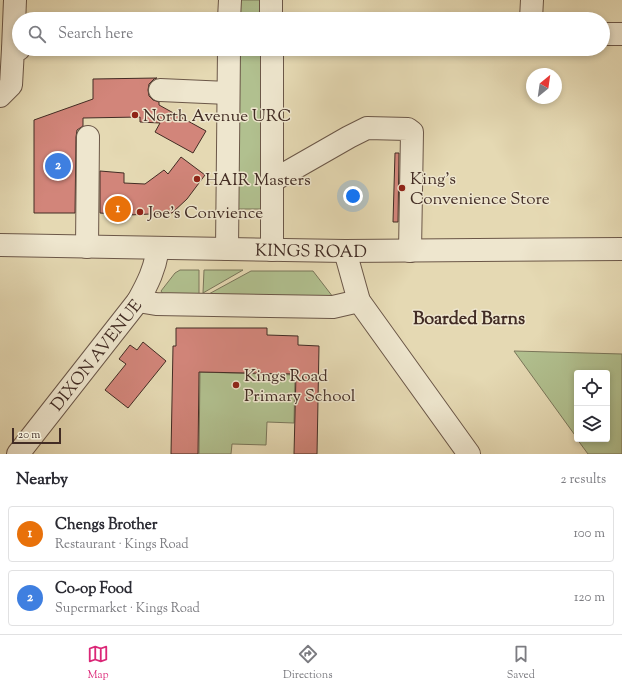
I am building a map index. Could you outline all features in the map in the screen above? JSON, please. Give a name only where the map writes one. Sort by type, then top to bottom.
[{"type":"street","points":[[15,0],[15,12]]},
{"type":"street","points":[[230,0],[230,12]]},
{"type":"street","points":[[271,0],[271,12]]},
{"type":"street","points":[[531,12],[532,0]]},
{"type":"street","points":[[610,34],[622,34]]},
{"type":"street","points":[[0,96],[11,84],[15,56]]},
{"type":"street","points":[[227,249],[229,56]]},
{"type":"street","points":[[272,56],[272,250]]},
{"type":"street","points":[[160,90],[228,93]]},
{"type":"street","points":[[272,181],[366,128],[408,129],[412,132],[410,251]]},
{"type":"street","points":[[87,246],[88,137]]},
{"type":"street","name":"KINGS ROAD","points":[[0,245],[345,251],[622,249]]},
{"type":"street","name":"DIXON AVENUE","points":[[26,451],[138,302],[151,278],[156,263],[158,248]]},
{"type":"street","points":[[345,251],[359,301],[469,454]]},
{"type":"street","points":[[138,302],[164,304],[333,307],[359,301]]},
{"type":"green space","points":[[236,0],[264,0],[264,12],[236,12]]},
{"type":"green space","points":[[235,56],[263,56],[262,209],[234,209]]},
{"type":"green space","points":[[180,270],[199,270],[199,295],[163,294],[161,291],[175,273]]},
{"type":"green space","points":[[204,270],[243,270],[203,293]]},
{"type":"green space","points":[[251,271],[313,271],[333,297],[207,295]]},
{"type":"green space","points":[[514,351],[622,354],[622,454],[588,454],[579,442],[610,442],[610,370],[574,370],[574,434]]},
{"type":"green space","points":[[200,372],[295,375],[294,423],[267,422],[266,445],[232,444],[231,454],[199,454]]},
{"type":"building","points":[[157,78],[149,84],[149,96],[153,100],[159,102],[159,105],[206,131],[193,153],[155,132],[160,123],[140,122],[140,117],[83,118],[83,126],[77,130],[76,137],[75,213],[34,213],[34,120],[93,99],[93,79]]},
{"type":"building","points":[[395,153],[399,153],[398,222],[393,222]]},
{"type":"building","points":[[181,157],[205,175],[187,199],[172,213],[129,215],[100,213],[100,171],[124,173],[124,183],[145,184],[164,170],[168,174]]},
{"type":"building","points":[[176,328],[267,328],[267,335],[298,336],[298,345],[319,346],[317,454],[294,454],[296,374],[199,372],[198,454],[171,454],[173,346],[176,346]]},
{"type":"building","points":[[143,342],[166,361],[128,408],[105,390],[126,364],[119,359],[130,345],[137,350]]},
{"type":"place","name":"North Avenue URC","points":[[135,115]]},
{"type":"place","name":"Co-op Food","points":[[58,166]]},
{"type":"place","name":"HAIR Masters","points":[[197,179]]},
{"type":"place","name":"King's Convenience Store","points":[[402,188]]},
{"type":"place","name":"Chengs Brother","points":[[118,209]]},
{"type":"place","name":"Joe's Convience","points":[[140,212]]},
{"type":"place","name":"Kings Road Primary School","points":[[236,385]]},
{"type":"district","name":"Boarded Barns","points":[[469,318]]}]
